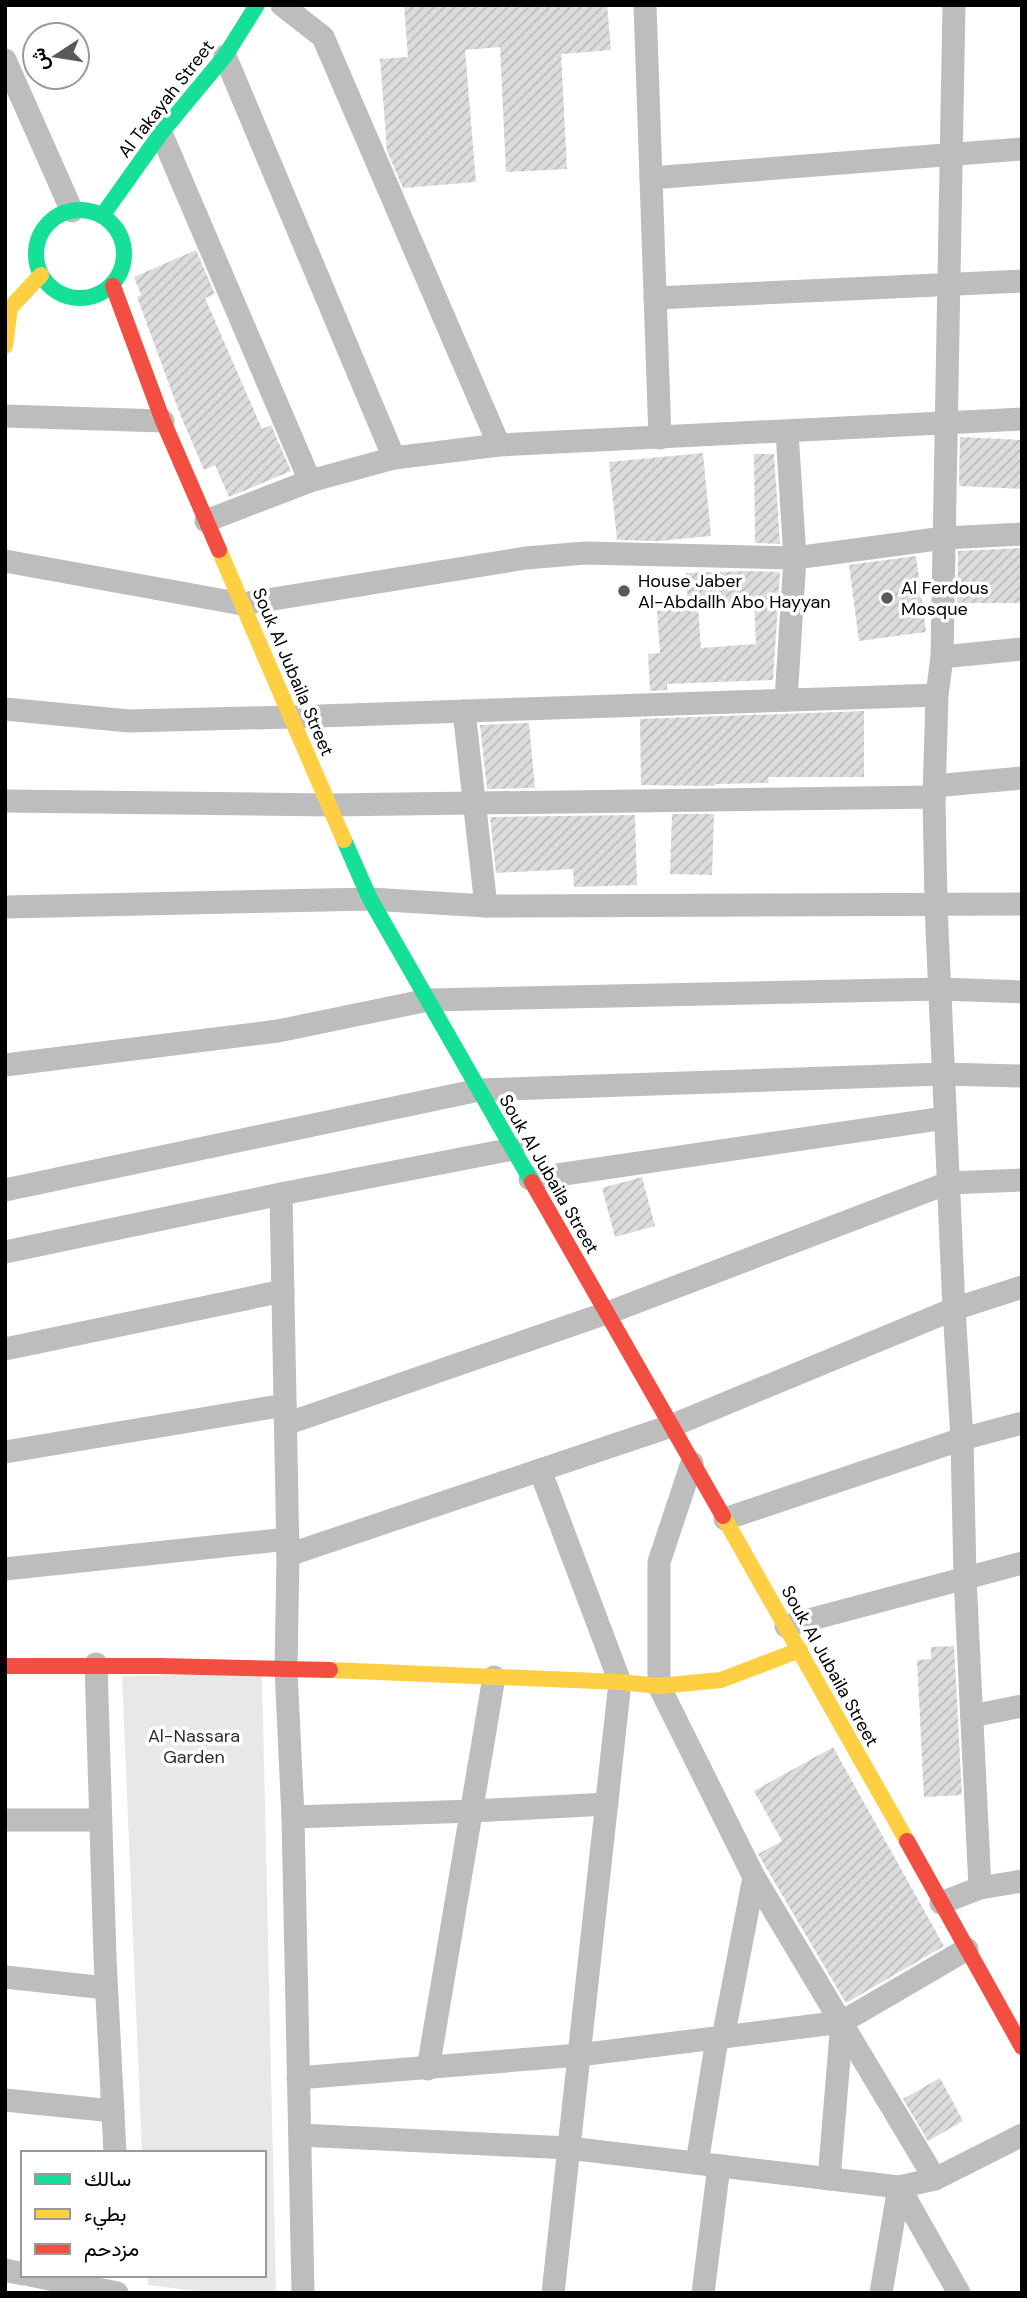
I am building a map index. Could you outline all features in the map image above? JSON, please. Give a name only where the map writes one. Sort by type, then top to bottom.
[{"type":"street","name":"Al Takayah Street","points":[[102,216],[161,133],[225,56],[257,5]]},
{"type":"street","points":[[282,5],[323,37],[499,445]]},
{"type":"street","points":[[645,5],[660,438]]},
{"type":"street","points":[[954,5],[942,657],[937,695],[934,792],[943,1074],[962,1439],[965,1577],[980,1888]]},
{"type":"street","points":[[225,56],[394,458]]},
{"type":"street","points":[[5,60],[72,211]]},
{"type":"street","points":[[161,133],[310,481]]},
{"type":"street","points":[[651,178],[1022,149]]},
{"type":"street","points":[[72,211],[88,211],[102,216],[113,225],[121,238],[124,253],[122,268],[113,286],[95,296],[71,298],[57,292],[41,275],[36,261],[38,241],[45,227],[57,216],[72,211]]},
{"type":"street","points":[[5,346],[8,308],[41,275]]},
{"type":"street","points":[[655,298],[1022,281]]},
{"type":"street","name":"Souk Al Jubaila Street","points":[[113,286],[163,421],[370,899],[800,1650],[1022,2047]]},
{"type":"street","points":[[5,416],[163,421]]},
{"type":"street","points":[[206,521],[310,481],[394,458],[499,445],[1022,419]]},
{"type":"street","points":[[786,700],[795,558],[787,432]]},
{"type":"street","points":[[5,561],[242,604],[526,558],[585,552],[795,558],[944,538],[1022,534]]},
{"type":"street","points":[[942,657],[1022,649]]},
{"type":"street","points":[[5,709],[129,721],[937,695]]},
{"type":"street","points":[[464,711],[486,906]]},
{"type":"street","points":[[5,801],[474,804],[934,792],[1022,778]]},
{"type":"street","points":[[5,907],[370,899],[486,906],[1022,904]]},
{"type":"street","points":[[5,1065],[278,1031],[428,1000],[940,989],[1022,992]]},
{"type":"street","points":[[5,1189],[479,1090],[943,1074],[1022,1076]]},
{"type":"street","points":[[530,1179],[945,1118]]},
{"type":"street","points":[[5,1252],[513,1149]]},
{"type":"street","points":[[5,1452],[285,1415],[607,1313],[948,1183],[1022,1180]]},
{"type":"street","points":[[281,1194],[288,1547],[286,1669],[293,1817],[303,2293]]},
{"type":"street","points":[[5,1569],[288,1547],[540,1471],[671,1426],[954,1309],[1022,1287]]},
{"type":"street","points":[[5,1349],[283,1291]]},
{"type":"street","points":[[725,1519],[962,1439],[1022,1423]]},
{"type":"street","points":[[692,1462],[659,1562],[659,1686],[754,1877],[935,2179]]},
{"type":"street","points":[[540,1471],[620,1682],[553,2293]]},
{"type":"street","points":[[786,1626],[1022,1563]]},
{"type":"street","points":[[5,1666],[96,1664],[286,1669],[620,1682],[659,1686],[721,1680],[800,1650]]},
{"type":"street","points":[[96,1664],[106,1988],[115,2151]]},
{"type":"street","points":[[428,2069],[494,1677]]},
{"type":"street","points":[[972,1716],[1022,1706]]},
{"type":"street","points":[[293,1817],[607,1804]]},
{"type":"street","points":[[5,1820],[100,1819]]},
{"type":"street","points":[[703,2293],[708,2164],[720,2038],[754,1877]]},
{"type":"street","points":[[941,1903],[980,1888],[1022,1881]]},
{"type":"street","points":[[298,2078],[579,2055],[842,2022],[967,1949]]},
{"type":"street","points":[[5,1977],[106,1988]]},
{"type":"street","points":[[829,2179],[842,2022]]},
{"type":"street","points":[[5,2100],[113,2111]]},
{"type":"street","points":[[299,2134],[568,2148],[899,2187],[935,2179],[1022,2135]]},
{"type":"street","points":[[881,2293],[899,2187]]},
{"type":"street","points":[[899,2187],[959,2293]]},
{"type":"street","points":[[40,2277],[117,2293]]},
{"type":"green space","name":"Al-Nassara Garden","points":[[262,1674],[276,2293],[211,2293],[148,2285],[147,2277],[266,2277],[266,2151],[142,2151],[122,1676]]},
{"type":"building","points":[[404,5],[607,5],[611,50],[561,54],[567,169],[506,172],[500,47],[465,50],[476,182],[403,188],[387,151],[380,59],[408,57]]},
{"type":"building","points":[[196,250],[215,294],[205,298],[262,429],[271,425],[291,471],[229,497],[215,465],[204,470],[180,414],[137,297],[141,295],[134,277]]},
{"type":"building","points":[[960,437],[1022,440],[1022,489],[959,486]]},
{"type":"building","points":[[703,453],[711,536],[659,541],[617,540],[609,462]]},
{"type":"building","points":[[754,454],[774,454],[780,544],[755,543]]},
{"type":"building","points":[[1021,548],[1022,603],[957,603],[958,551]]},
{"type":"building","name":"Al Ferdous Mosque","points":[[916,556],[926,632],[859,641],[849,565]]},
{"type":"building","points":[[780,572],[773,680],[667,684],[667,690],[650,691],[648,654],[660,653],[657,611],[698,608],[701,648],[756,644],[754,603],[688,606],[686,573]]},
{"type":"building","points":[[864,711],[864,777],[768,777],[769,783],[715,786],[641,785],[640,719]]},
{"type":"building","points":[[529,723],[535,788],[487,789],[480,725]]},
{"type":"building","points":[[672,814],[714,814],[712,875],[670,874]]},
{"type":"building","points":[[635,815],[637,885],[574,887],[573,869],[496,873],[490,817]]},
{"type":"building","points":[[642,1177],[655,1226],[615,1237],[602,1188]]},
{"type":"building","points":[[954,1646],[962,1795],[924,1797],[917,1660],[931,1659],[931,1647]]},
{"type":"building","points":[[833,1747],[944,1946],[846,2003],[758,1854],[782,1841],[754,1791]]},
{"type":"building","points":[[940,2078],[963,2121],[928,2141],[903,2099]]},
{"type":"traffic: fast","points":[[102,216],[161,133],[225,56],[257,5]]},
{"type":"traffic: fast","points":[[80,210],[97,213],[111,223],[121,237],[124,254],[121,271],[111,285],[97,295],[80,298],[63,295],[49,285],[39,271],[36,254],[39,237],[49,223],[63,213],[80,210]]},
{"type":"traffic: fast","points":[[344,840],[370,899],[532,1182]]},
{"type":"traffic: slow","points":[[5,346],[10,308],[41,275]]},
{"type":"traffic: slow","points":[[219,550],[344,840]]},
{"type":"traffic: slow","points":[[723,1516],[907,1841]]},
{"type":"traffic: slow","points":[[330,1670],[620,1682],[659,1686],[721,1680],[800,1650]]},
{"type":"traffic: jam","points":[[113,286],[163,421],[219,550]]},
{"type":"traffic: jam","points":[[532,1182],[723,1516]]},
{"type":"traffic: jam","points":[[5,1666],[330,1670]]},
{"type":"traffic: jam","points":[[907,1841],[1022,2047]]},
{"type":"place","name":"House Jaber Al-Abdallh Abo Hayyan","points":[[624,591]]},
{"type":"place","name":"Al Ferdous Mosque","points":[[887,598]]}]
